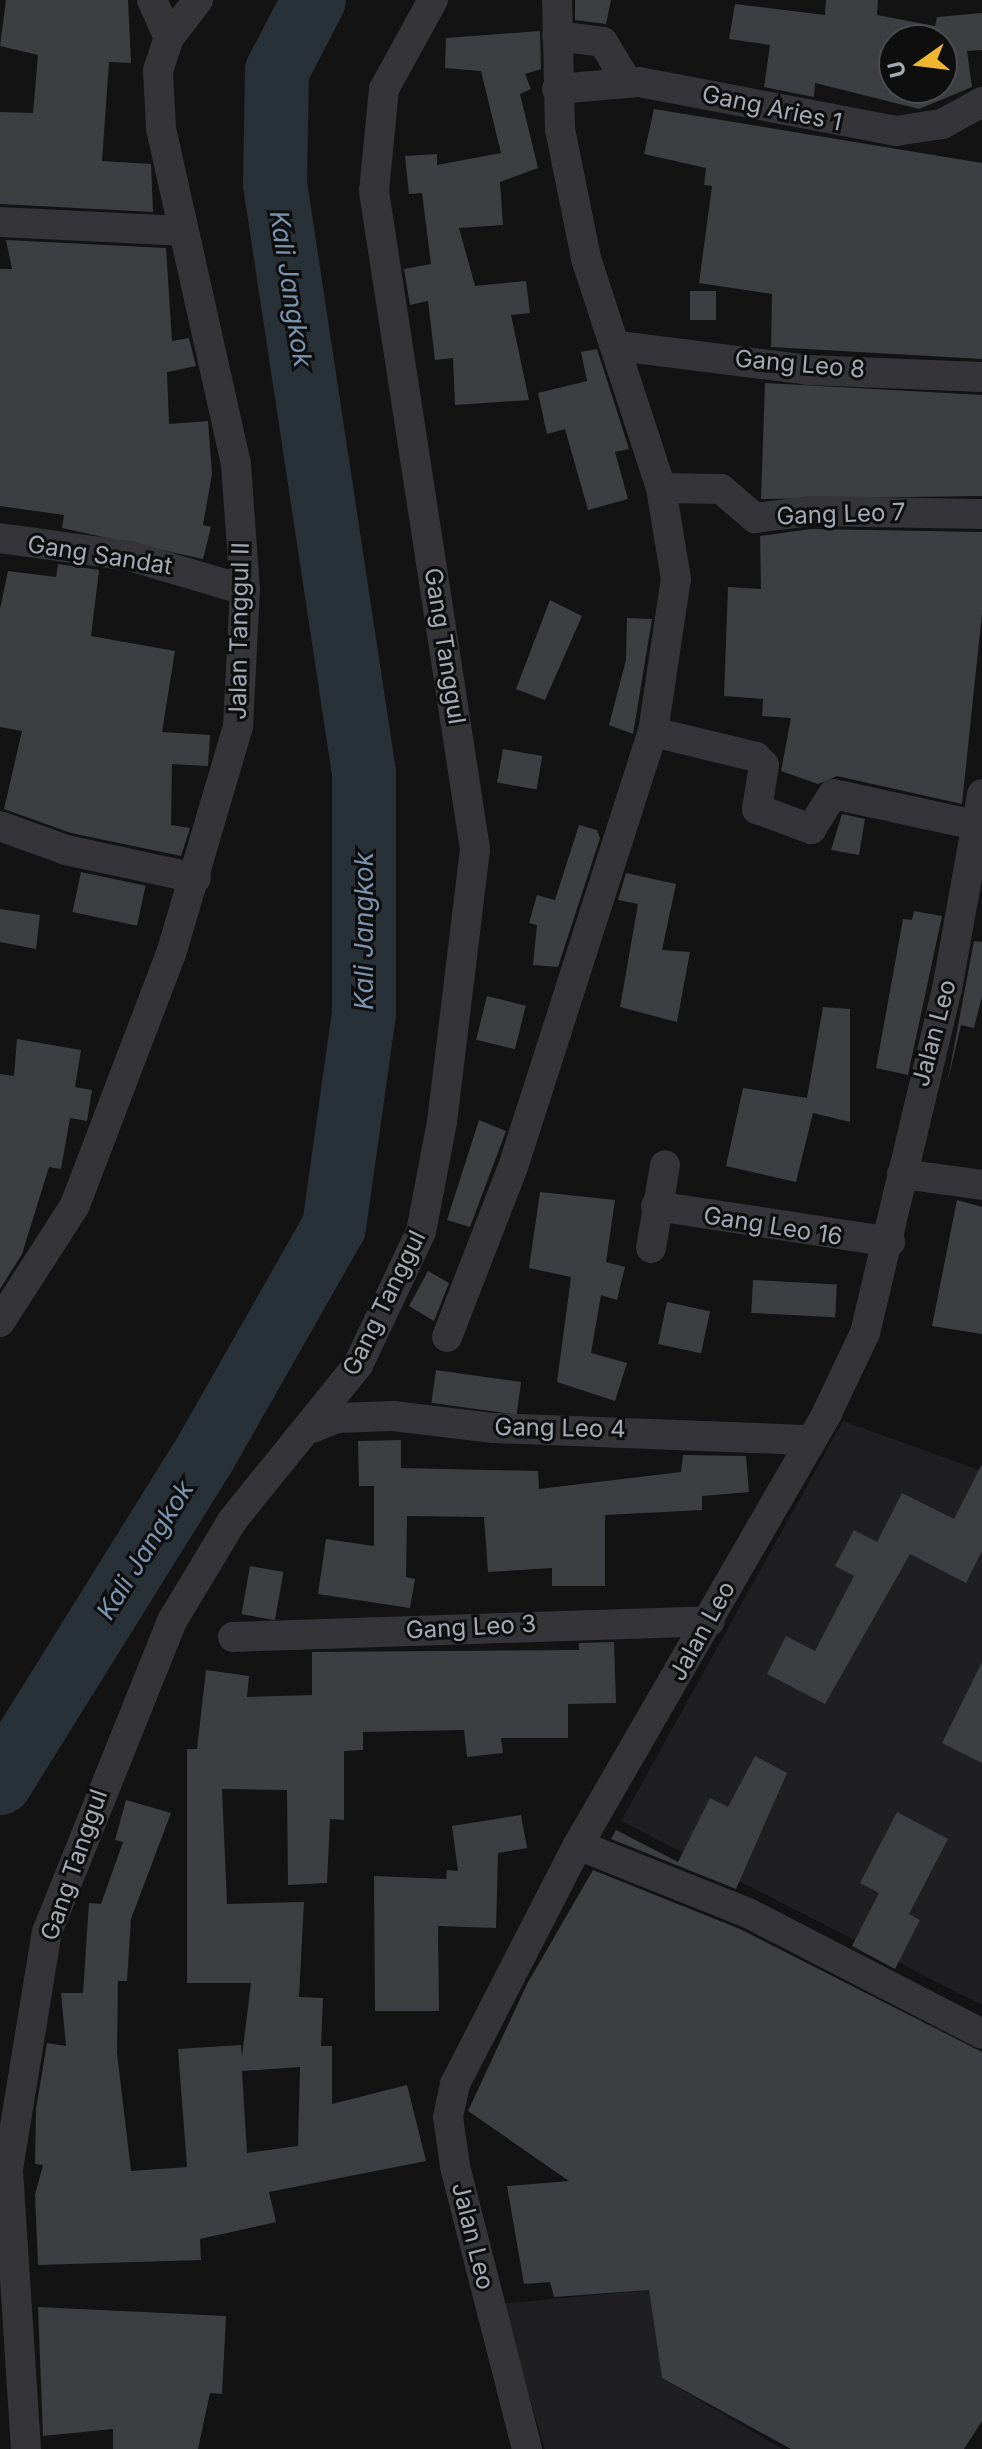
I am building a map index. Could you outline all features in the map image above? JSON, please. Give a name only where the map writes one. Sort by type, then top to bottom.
[{"type":"street","points":[[152,0],[169,38],[198,0]]},
{"type":"street","name":"Gang Tanggul","points":[[26,2449],[8,2169],[47,1932],[172,1621],[232,1521],[312,1428],[358,1365],[421,1232],[475,849],[374,191],[384,89],[433,0]]},
{"type":"street","points":[[447,1337],[513,1167],[653,732],[676,579],[661,488],[619,346],[586,258],[557,89],[557,0]]},
{"type":"street","points":[[557,36],[603,42],[627,82]]},
{"type":"street","name":"Jalan Tanggul II","points":[[0,1322],[75,1205],[196,878],[238,727],[245,590],[236,464],[182,231],[160,114],[158,71],[169,38]]},
{"type":"street","name":"Gang Aries 1","points":[[557,89],[627,82],[896,131],[942,124],[982,102]]},
{"type":"street","points":[[0,222],[182,231]]},
{"type":"street","name":"Gang Leo 8","points":[[619,346],[808,370],[982,377]]},
{"type":"street","name":"Gang Leo 7","points":[[662,488],[721,489],[755,518],[810,511],[982,514]]},
{"type":"street","name":"Gang Sandat","points":[[0,538],[130,556],[245,590]]},
{"type":"street","points":[[653,732],[756,757],[764,765],[757,809],[811,829],[833,794],[975,825]]},
{"type":"street","name":"Jalan Leo","points":[[527,2449],[448,2117],[455,2084],[578,1845],[812,1440],[865,1333],[890,1242],[902,1174],[962,918],[982,794]]},
{"type":"street","points":[[0,826],[66,850],[196,878]]},
{"type":"street","points":[[651,1248],[665,1165]]},
{"type":"street","points":[[902,1174],[982,1185]]},
{"type":"street","name":"Gang Leo 16","points":[[656,1206],[890,1242]]},
{"type":"street","name":"Gang Leo 4","points":[[312,1428],[356,1416],[407,1416],[494,1428],[812,1440]]},
{"type":"street","name":"Gang Leo 3","points":[[233,1637],[710,1621]]},
{"type":"street","points":[[578,1845],[748,1913],[982,2034]]},
{"type":"shaded area","points":[[843,1421],[982,1471],[982,2005],[621,1821]]},
{"type":"shaded area","points":[[649,2290],[662,2378],[782,2449],[545,2449],[501,2304]]},
{"type":"building","points":[[6,0],[128,0],[131,63],[109,62],[102,161],[151,164],[153,212],[0,204],[0,112],[33,113],[38,55],[0,46]]},
{"type":"building","points":[[575,0],[611,0],[606,24],[575,20]]},
{"type":"building","points":[[826,0],[878,0],[877,15],[924,24],[878,24],[878,99],[815,83],[814,97],[764,87],[770,45],[729,39],[735,4],[825,15]]},
{"type":"building","points":[[982,13],[982,50],[967,51],[972,87],[958,93],[958,24],[935,24],[937,17]]},
{"type":"building","points":[[540,31],[541,69],[525,74],[531,89],[520,94],[538,168],[500,182],[503,225],[459,228],[475,286],[526,281],[530,313],[511,315],[529,400],[455,405],[453,358],[435,360],[428,301],[410,305],[404,269],[431,264],[422,193],[409,194],[405,156],[437,154],[437,165],[501,153],[481,71],[445,68],[446,38]]},
{"type":"building","points":[[899,104],[931,104],[919,109]]},
{"type":"building","points":[[654,109],[982,163],[982,359],[771,347],[772,294],[699,283],[712,186],[704,185],[706,168],[644,154]]},
{"type":"building","points":[[6,240],[166,248],[172,341],[189,338],[196,366],[167,372],[169,424],[208,421],[212,474],[203,525],[211,527],[203,559],[62,528],[64,515],[0,506],[0,269],[12,269]]},
{"type":"building","points":[[690,291],[716,291],[716,320],[690,320]]},
{"type":"building","points":[[597,349],[629,449],[615,452],[628,499],[588,510],[565,429],[547,434],[538,393],[587,381],[581,352]]},
{"type":"building","points":[[765,383],[982,395],[982,496],[761,499]]},
{"type":"building","points":[[811,529],[982,532],[982,613],[962,804],[837,776],[818,784],[781,771],[791,718],[762,716],[763,699],[724,696],[728,587],[761,589],[760,536]]},
{"type":"building","points":[[58,564],[99,570],[91,636],[175,651],[162,732],[210,735],[208,766],[172,764],[171,825],[190,828],[181,856],[71,833],[4,809],[22,731],[0,727],[0,609],[8,571],[56,577]]},
{"type":"building","points":[[550,600],[582,616],[545,700],[516,689]]},
{"type":"building","points":[[627,618],[652,619],[633,734],[609,725],[626,660]]},
{"type":"building","points":[[503,749],[542,756],[536,789],[497,782]]},
{"type":"building","points":[[842,814],[865,819],[859,855],[831,850]]},
{"type":"building","points":[[579,825],[597,830],[600,838],[558,967],[533,965],[537,925],[529,923],[537,895],[555,900]]},
{"type":"building","points":[[81,872],[146,886],[137,926],[72,912]]},
{"type":"building","points":[[626,873],[676,884],[662,950],[690,952],[677,1022],[620,1007],[638,904],[618,900]]},
{"type":"building","points":[[0,909],[40,915],[36,949],[0,942]]},
{"type":"building","points":[[914,911],[942,916],[908,1075],[876,1068],[903,919],[912,920]]},
{"type":"building","points":[[974,941],[982,942],[982,996],[974,1028],[961,1025],[947,1084]]},
{"type":"building","points":[[487,996],[526,1006],[515,1049],[476,1040]]},
{"type":"building","points":[[823,1007],[850,1009],[850,1122],[813,1113],[796,1182],[726,1166],[743,1088],[807,1098]]},
{"type":"building","points":[[17,1039],[81,1050],[75,1087],[92,1090],[87,1121],[70,1118],[61,1169],[49,1167],[22,1254],[0,1289],[0,1074],[14,1076]]},
{"type":"building","points":[[479,1120],[506,1131],[470,1227],[447,1220]]},
{"type":"building","points":[[540,1192],[615,1200],[606,1262],[625,1267],[617,1300],[601,1295],[591,1353],[627,1363],[615,1401],[557,1382],[571,1277],[529,1268]]},
{"type":"building","points":[[957,1200],[982,1207],[982,1334],[932,1326]]},
{"type":"building","points":[[428,1271],[449,1283],[434,1321],[409,1306]]},
{"type":"building","points":[[753,1280],[837,1284],[835,1317],[751,1313]]},
{"type":"building","points":[[667,1302],[710,1311],[701,1353],[658,1344]]},
{"type":"building","points":[[436,1370],[521,1382],[517,1415],[431,1403]]},
{"type":"building","points":[[401,1440],[401,1468],[538,1471],[539,1489],[681,1472],[683,1455],[746,1456],[749,1492],[702,1496],[702,1510],[605,1515],[605,1586],[552,1586],[552,1568],[488,1572],[484,1517],[407,1516],[406,1577],[415,1579],[410,1608],[318,1594],[326,1539],[374,1546],[374,1486],[359,1486],[358,1441]]},
{"type":"building","points":[[982,1464],[982,1551],[966,1583],[910,1554],[825,1704],[767,1674],[786,1636],[815,1651],[854,1576],[835,1566],[854,1530],[877,1542],[902,1493],[954,1519]]},
{"type":"building","points":[[250,1566],[283,1572],[275,1620],[241,1614]]},
{"type":"building","points":[[614,1642],[616,1703],[568,1704],[568,1738],[501,1738],[503,1753],[467,1757],[464,1730],[363,1732],[363,1750],[344,1751],[344,1820],[330,1819],[327,1883],[288,1885],[287,1790],[222,1789],[227,1904],[304,1902],[299,1997],[323,1998],[321,2046],[332,2046],[332,2104],[407,2085],[426,2161],[269,2192],[276,2222],[200,2239],[201,2260],[38,2265],[35,2195],[43,2165],[35,2164],[36,2109],[47,2043],[66,2046],[61,1993],[83,1993],[89,1903],[101,1904],[123,1842],[115,1840],[126,1800],[171,1813],[131,1919],[127,1981],[118,1981],[117,2053],[131,2171],[187,2167],[178,2049],[241,2045],[242,2056],[251,1983],[187,1983],[187,1749],[197,1749],[206,1670],[249,1676],[247,1697],[312,1695],[312,1652],[579,1650],[579,1643]],"holes":[[[300,2067],[298,2146],[247,2153],[242,2071]]]},
{"type":"building","points":[[982,1662],[982,1763],[942,1743]]},
{"type":"building","points":[[755,1756],[787,1773],[736,1889],[611,1839],[616,1830],[678,1862],[710,1798],[728,1807]]},
{"type":"building","points":[[897,1812],[948,1839],[909,1914],[920,1920],[895,1969],[852,1946],[879,1893],[860,1883]]},
{"type":"building","points":[[521,1815],[527,1848],[498,1853],[496,1928],[438,1926],[439,2011],[375,2011],[374,1876],[446,1879],[447,1870],[458,1871],[452,1826]]},
{"type":"building","points":[[593,1870],[740,1929],[982,2052],[982,2421],[964,2449],[791,2449],[662,2378],[649,2290],[554,2297],[550,2282],[524,2284],[507,2186],[569,2181],[468,2111],[527,1984]]},
{"type":"building","points":[[38,2307],[226,2316],[222,2394],[210,2393],[198,2449],[113,2449],[113,2429],[43,2436]]},
{"type":"waterway","name":"Kali Jangkok","points":[[0,1783],[202,1459],[334,1227],[364,1013],[364,773],[275,184],[277,71],[314,0]]}]
